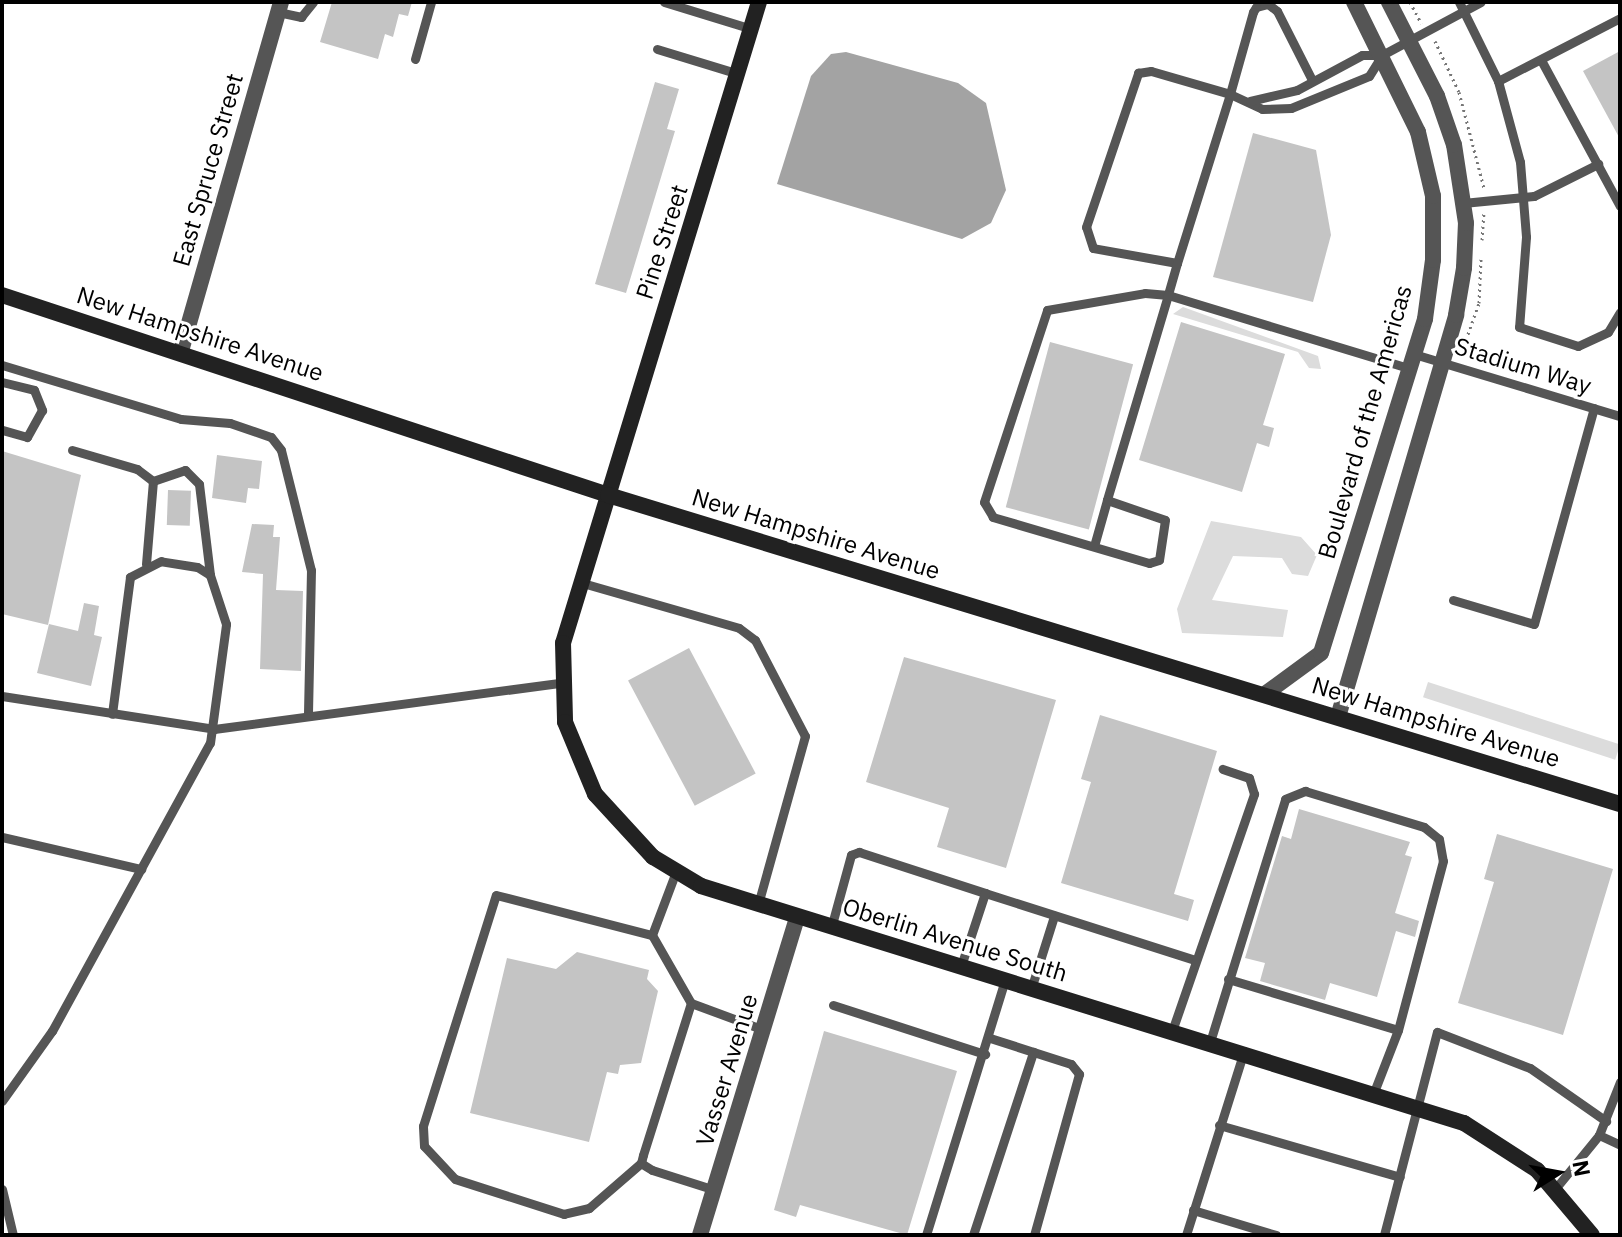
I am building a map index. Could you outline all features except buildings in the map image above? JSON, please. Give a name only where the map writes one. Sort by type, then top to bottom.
[{"type":"street","name":"Pine Street","points":[[608,495],[759,2]]},
{"type":"street","name":"Boulevard of the Americas","points":[[1265,694],[1321,653],[1411,361],[1433,260],[1433,196],[1418,132],[1354,2]]},
{"type":"street","points":[[1338,717],[1441,362],[1464,268],[1463,203],[1454,145],[1389,2]]},
{"type":"street","name":"East Spruce Street","points":[[181,351],[280,7]]},
{"type":"street","name":"New Hampshire Avenue","points":[[2,295],[181,351],[608,495],[1620,804]]},
{"type":"street","name":"Oberlin Avenue South","points":[[608,495],[579,582],[563,643],[561,683],[570,745],[595,794],[621,827],[675,874],[831,928],[1417,1104],[1499,1141],[1555,1189],[1592,1235]]},
{"type":"street","name":"Vasser Avenue","points":[[700,1235],[797,917]]},
{"type":"lane","points":[[280,7],[301,17],[313,2]]},
{"type":"lane","points":[[415,59],[431,2]]},
{"type":"lane","points":[[664,2],[752,29]]},
{"type":"lane","points":[[1177,263],[1100,251],[1086,234],[1130,85],[1138,73],[1151,71],[1230,94],[1262,109],[1303,105],[1369,76],[1382,55],[1461,6],[1481,2]]},
{"type":"lane","points":[[1094,546],[1253,12],[1264,5],[1277,11],[1312,80]]},
{"type":"lane","points":[[1461,6],[1498,81],[1524,197],[1519,327],[1583,346],[1608,332],[1620,312]]},
{"type":"lane","points":[[1498,81],[1620,18]]},
{"type":"lane","points":[[657,49],[739,74]]},
{"type":"lane","points":[[1250,101],[1280,97],[1362,55],[1382,55]]},
{"type":"lane","points":[[1541,60],[1620,206]]},
{"type":"lane","points":[[1463,203],[1524,197],[1598,164]]},
{"type":"lane","points":[[1107,500],[1165,520],[1161,557],[1149,563],[993,517],[984,502],[1047,310],[1060,303],[1168,295]]},
{"type":"lane","name":"Stadium Way","points":[[1168,295],[1411,361],[1441,362],[1620,416]]},
{"type":"lane","points":[[2,365],[181,419],[230,423],[271,437],[281,450],[311,570],[308,715]]},
{"type":"lane","points":[[2,382],[34,390],[42,410],[27,437],[2,430]]},
{"type":"lane","points":[[1453,600],[1534,624],[1594,408]]},
{"type":"lane","points":[[72,450],[137,469],[153,481]]},
{"type":"lane","points":[[2,1101],[52,1031],[214,729],[226,624],[210,575],[194,474],[175,469],[153,481]]},
{"type":"lane","points":[[146,564],[153,481]]},
{"type":"lane","points":[[112,714],[130,577],[146,564],[197,567],[210,575]]},
{"type":"lane","points":[[579,582],[739,628],[755,640],[805,736],[758,904]]},
{"type":"lane","points":[[2,696],[214,729],[561,683]]},
{"type":"lane","points":[[1172,1031],[1255,786],[1223,769]]},
{"type":"lane","points":[[1210,1042],[1285,799],[1305,791],[1365,809],[1424,827],[1443,849],[1398,1030],[1374,1092]]},
{"type":"lane","points":[[2,837],[141,869]]},
{"type":"lane","points":[[831,928],[851,855],[859,852],[1195,960]]},
{"type":"lane","points":[[652,935],[675,874]]},
{"type":"lane","points":[[961,966],[985,893]]},
{"type":"lane","points":[[691,1003],[641,1163],[589,1208],[564,1214],[455,1179],[424,1146],[423,1126],[496,895],[652,935],[691,1003],[765,1030]]},
{"type":"lane","points":[[1031,989],[1054,916]]},
{"type":"lane","points":[[1228,979],[1398,1030]]},
{"type":"lane","points":[[926,1235],[990,1038],[1005,980]]},
{"type":"lane","points":[[833,1005],[985,1054]]},
{"type":"lane","points":[[1384,1235],[1437,1032],[1451,1032],[1530,1068],[1606,1121]]},
{"type":"lane","points":[[990,1038],[1071,1064],[1079,1074],[1034,1235]]},
{"type":"lane","points":[[1186,1235],[1244,1051]]},
{"type":"lane","points":[[973,1235],[1033,1052]]},
{"type":"lane","points":[[1555,1189],[1599,1135],[1618,1097],[1620,1082]]},
{"type":"lane","points":[[1219,1125],[1400,1177]]},
{"type":"lane","points":[[1599,1135],[1620,1145]]},
{"type":"lane","points":[[641,1163],[715,1190]]},
{"type":"lane","points":[[2,1189],[13,1235]]},
{"type":"lane","points":[[1193,1210],[1276,1235]]},
{"type":"path","points":[[1410,2],[1420,20]]},
{"type":"path","points":[[1435,40],[1459,92],[1485,191]]},
{"type":"shaded area","points":[[846,52],[958,83],[986,103],[1006,190],[991,223],[962,239],[777,184],[811,76],[831,54]]},
{"type":"shaded area","points":[[1183,307],[1318,356],[1321,369],[1309,368],[1298,352],[1173,314]]},
{"type":"shaded area","points":[[1211,521],[1301,537],[1317,555],[1308,576],[1292,574],[1282,558],[1233,556],[1212,600],[1288,610],[1283,637],[1182,633],[1177,609]]},
{"type":"shaded area","points":[[1428,682],[1620,744],[1615,760],[1423,697]]}]
